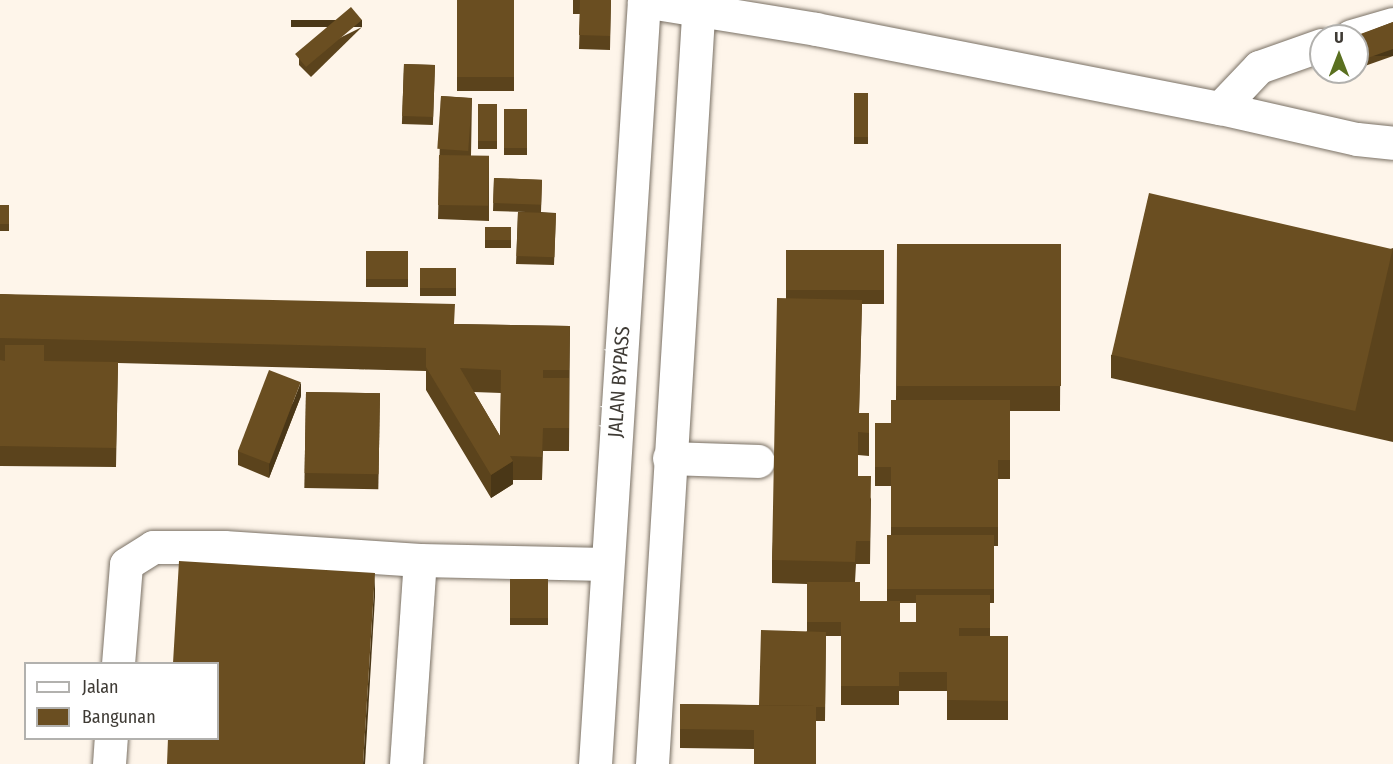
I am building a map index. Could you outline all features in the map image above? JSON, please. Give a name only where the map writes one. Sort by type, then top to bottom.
[{"type":"main road","points":[[644,1],[699,4],[1220,108],[1357,139],[1393,143]]},
{"type":"main road","name":"JALAN BYPASS","points":[[595,764],[606,564],[644,1]]},
{"type":"main road","points":[[652,764],[669,458],[699,4]]},
{"type":"main road","points":[[1369,31],[1393,24]]},
{"type":"main road","points":[[1220,108],[1259,67],[1309,49]]},
{"type":"main road","points":[[669,458],[758,461]]},
{"type":"main road","points":[[118,662],[126,564],[153,547],[224,547],[420,560],[606,564]]},
{"type":"main road","points":[[406,764],[420,560]]},
{"type":"main road","points":[[109,764],[111,740]]},
{"type":"building","points":[[457,0],[514,0],[514,77],[457,77]]},
{"type":"building","points":[[580,0],[611,0],[610,36],[579,35]]},
{"type":"building","points":[[351,7],[362,20],[306,67],[295,54]]},
{"type":"building","points":[[1393,22],[1393,49],[1369,58],[1369,31]]},
{"type":"building","points":[[404,64],[435,65],[433,117],[402,116]]},
{"type":"building","points":[[854,93],[868,93],[868,137],[854,137]]},
{"type":"building","points":[[441,96],[472,98],[468,151],[437,149]]},
{"type":"building","points":[[478,104],[497,104],[497,141],[478,141]]},
{"type":"building","points":[[504,109],[527,109],[527,148],[504,148]]},
{"type":"building","points":[[439,155],[489,156],[488,206],[438,205]]},
{"type":"building","points":[[494,178],[542,180],[541,205],[493,203]]},
{"type":"building","points":[[1149,193],[1393,249],[1355,411],[1112,355]]},
{"type":"building","points":[[0,205],[9,205],[9,224],[0,224]]},
{"type":"building","points":[[518,212],[556,213],[554,257],[516,256]]},
{"type":"building","points":[[485,227],[511,227],[511,240],[485,240]]},
{"type":"building","points":[[897,244],[1061,244],[1061,386],[897,386]]},
{"type":"building","points":[[786,250],[884,250],[884,290],[786,290]]},
{"type":"building","points":[[366,251],[408,251],[408,279],[366,279]]},
{"type":"building","points":[[420,268],[456,268],[456,288],[420,288]]},
{"type":"building","points":[[0,294],[455,304],[454,324],[570,326],[569,370],[543,370],[543,378],[569,378],[569,428],[543,428],[542,457],[510,456],[513,461],[491,475],[426,367],[426,348],[0,338]],"holes":[[[460,368],[501,370],[500,436]]]},
{"type":"building","points":[[777,298],[862,300],[859,413],[869,413],[869,433],[858,432],[858,476],[871,476],[870,541],[856,541],[855,562],[772,560]]},
{"type":"building","points":[[5,345],[44,345],[44,361],[118,362],[116,448],[0,446],[0,360],[5,361]]},
{"type":"building","points":[[269,370],[301,382],[270,463],[238,451]]},
{"type":"building","points":[[306,392],[380,393],[379,474],[305,473]]},
{"type":"building","points":[[891,400],[1010,400],[1010,460],[998,460],[998,527],[891,527],[891,467],[875,467],[875,423],[891,423]]},
{"type":"building","points":[[887,535],[994,535],[994,589],[887,589]]},
{"type":"building","points":[[179,561],[375,573],[363,764],[167,764],[168,740],[219,740],[219,662],[173,662]]},
{"type":"building","points":[[510,579],[548,579],[548,618],[510,618]]},
{"type":"building","points":[[807,582],[860,582],[860,601],[900,601],[900,622],[807,622]]},
{"type":"building","points":[[916,595],[990,595],[990,628],[959,628],[959,636],[1008,636],[1008,701],[947,700],[947,672],[899,672],[899,686],[841,686],[841,622],[916,622]]},
{"type":"building","points":[[761,630],[826,632],[825,707],[759,705]]},
{"type":"building","points":[[680,704],[816,706],[816,764],[754,764],[754,730],[680,729]]}]
